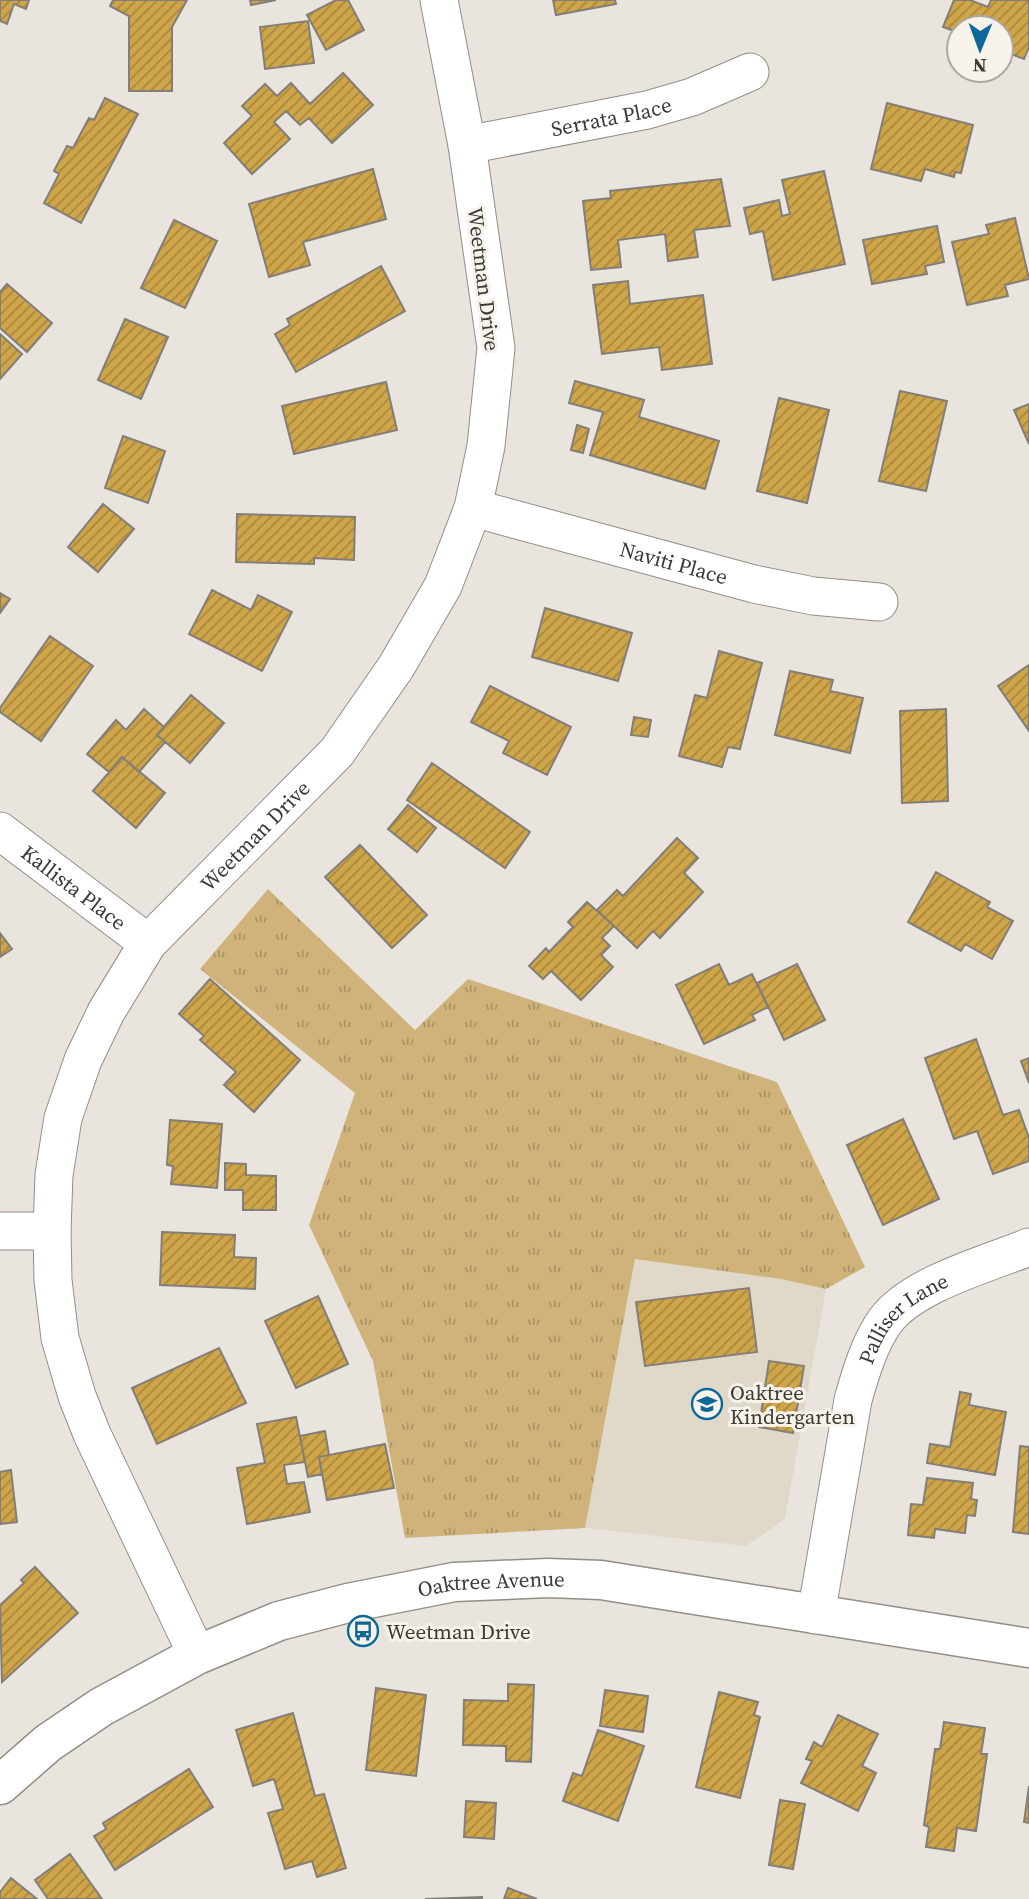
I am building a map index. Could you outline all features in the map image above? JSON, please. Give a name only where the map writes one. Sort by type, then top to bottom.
[{"type":"street","name":"Weetman Drive","points":[[197,1655],[92,1434],[77,1396],[60,1338],[53,1280],[54,1175],[67,1107],[83,1060],[106,1012],[148,943],[337,752],[396,667],[443,586],[473,508],[486,446],[496,348],[467,145],[439,0]]},
{"type":"street","name":"Serrata Place","points":[[467,145],[647,110],[692,97],[750,72]]},
{"type":"street","name":"Naviti Place","points":[[473,508],[754,584],[813,596],[879,602]]},
{"type":"street","name":"Kallista Place","points":[[0,831],[148,943]]},
{"type":"street","points":[[0,1231],[52,1231]]},
{"type":"street","name":"Palliser Lane","points":[[816,1615],[853,1400],[860,1373],[885,1321],[906,1300],[936,1284],[1029,1247]]},
{"type":"street","name":"Oaktree Avenue","points":[[0,1784],[48,1743],[101,1707],[197,1655],[279,1621],[348,1602],[454,1582],[548,1578],[601,1580],[1029,1648]]},
{"type":"shaded area","name":"Oaktree Kindergarten","points":[[635,1259],[781,1279],[826,1289],[785,1519],[746,1546],[585,1528]]},
{"type":"green space","points":[[268,889],[415,1030],[468,979],[777,1082],[865,1267],[826,1289],[781,1279],[635,1259],[585,1528],[405,1538],[373,1361],[309,1225],[355,1093],[200,969]]},
{"type":"building","points":[[0,0],[29,0],[26,9],[14,4],[7,24],[0,21]]},
{"type":"building","points":[[113,0],[187,0],[172,27],[172,91],[129,91],[129,16],[110,6]]},
{"type":"building","points":[[250,0],[276,0],[251,5]]},
{"type":"building","points":[[336,0],[348,0],[364,30],[326,50],[307,15]]},
{"type":"building","points":[[553,0],[615,0],[616,4],[556,15]]},
{"type":"building","points":[[954,0],[970,0],[988,7],[991,0],[1029,0],[1029,47],[1024,59],[1015,55],[1015,14],[948,14]]},
{"type":"building","points":[[308,21],[314,63],[265,69],[260,27]]},
{"type":"building","points":[[343,73],[373,105],[332,143],[309,118],[300,125],[286,111],[274,122],[290,139],[252,174],[224,143],[252,116],[242,106],[265,84],[277,96],[291,83],[310,104]]},
{"type":"building","points":[[105,98],[138,114],[81,223],[44,203],[59,174],[54,171],[67,146],[73,148],[89,118],[94,120]]},
{"type":"building","points":[[887,103],[973,125],[961,173],[955,172],[954,177],[925,169],[921,181],[871,169]]},
{"type":"building","points":[[373,169],[386,219],[303,242],[310,265],[269,277],[249,204]]},
{"type":"building","points":[[824,171],[845,264],[773,280],[763,231],[750,234],[744,208],[779,200],[782,216],[790,214],[782,180]]},
{"type":"building","points":[[721,179],[730,226],[694,230],[698,257],[668,261],[665,234],[618,240],[621,267],[591,270],[583,201],[611,198],[610,191]]},
{"type":"building","points":[[1015,218],[1029,279],[1005,285],[1008,296],[967,305],[952,242],[989,234],[986,225]]},
{"type":"building","points":[[174,220],[217,241],[185,308],[141,288]]},
{"type":"building","points":[[937,226],[944,262],[925,266],[927,274],[872,284],[863,240]]},
{"type":"building","points":[[381,266],[405,311],[296,372],[275,334],[290,325],[287,319]]},
{"type":"building","points":[[628,281],[630,304],[703,295],[712,364],[662,370],[659,347],[602,354],[593,285]]},
{"type":"building","points":[[7,284],[52,323],[27,352],[0,328],[0,292]]},
{"type":"building","points":[[125,319],[168,337],[141,399],[98,380]]},
{"type":"building","points":[[0,334],[22,354],[0,379]]},
{"type":"building","points":[[575,381],[644,400],[639,417],[719,441],[705,489],[590,455],[603,412],[569,403]]},
{"type":"building","points":[[386,382],[397,430],[294,454],[282,406]]},
{"type":"building","points":[[900,391],[947,401],[926,491],[879,481]]},
{"type":"building","points":[[779,398],[829,410],[807,503],[757,491]]},
{"type":"building","points":[[1029,404],[1029,444],[1014,410]]},
{"type":"building","points":[[577,425],[589,429],[583,453],[571,450]]},
{"type":"building","points":[[123,436],[165,451],[148,503],[105,488]]},
{"type":"building","points":[[103,504],[134,529],[98,572],[68,547]]},
{"type":"building","points":[[237,514],[355,517],[354,560],[314,558],[314,564],[236,562]]},
{"type":"building","points":[[212,590],[251,610],[258,595],[292,612],[262,671],[189,634]]},
{"type":"building","points":[[0,593],[10,599],[0,613]]},
{"type":"building","points":[[545,608],[632,633],[618,681],[532,657]]},
{"type":"building","points":[[50,636],[93,666],[41,741],[0,712],[0,708]]},
{"type":"building","points":[[719,651],[762,663],[740,749],[728,747],[722,767],[679,756],[695,695],[707,698]]},
{"type":"building","points":[[1029,665],[1029,731],[998,686]]},
{"type":"building","points":[[790,671],[833,680],[830,691],[863,698],[850,753],[775,735]]},
{"type":"building","points":[[490,686],[571,727],[547,775],[503,753],[509,741],[471,722]]},
{"type":"building","points":[[191,695],[224,723],[190,763],[157,735]]},
{"type":"building","points":[[144,709],[164,727],[157,735],[165,742],[139,772],[122,757],[109,772],[87,754],[116,720],[126,730]]},
{"type":"building","points":[[946,709],[948,801],[902,803],[900,711]]},
{"type":"building","points":[[634,717],[651,720],[648,737],[631,735]]},
{"type":"building","points":[[122,757],[165,793],[136,828],[93,791]]},
{"type":"building","points":[[432,763],[530,832],[505,868],[407,800]]},
{"type":"building","points":[[408,805],[436,828],[417,852],[388,829]]},
{"type":"building","points":[[677,838],[698,858],[684,873],[703,892],[660,938],[653,931],[637,948],[597,910],[617,890],[623,896]]},
{"type":"building","points":[[360,845],[427,915],[392,948],[325,877]]},
{"type":"building","points":[[936,872],[990,902],[987,907],[1013,921],[992,959],[965,944],[961,951],[908,922]]},
{"type":"building","points":[[587,902],[614,926],[602,938],[610,946],[601,955],[613,967],[581,1000],[551,971],[543,979],[529,966],[546,948],[549,952],[573,927],[568,922]]},
{"type":"building","points":[[0,933],[12,949],[0,957]]},
{"type":"building","points":[[719,964],[729,985],[752,974],[768,1007],[752,1015],[755,1020],[704,1044],[676,985]]},
{"type":"building","points":[[797,964],[825,1020],[784,1040],[757,983]]},
{"type":"building","points":[[210,979],[300,1060],[254,1112],[224,1085],[236,1072],[200,1040],[204,1036],[179,1014]]},
{"type":"building","points":[[976,1039],[1003,1115],[1019,1110],[1029,1138],[1029,1161],[993,1174],[977,1131],[954,1139],[925,1058]]},
{"type":"building","points":[[1029,1058],[1029,1083],[1021,1061]]},
{"type":"building","points":[[903,1119],[939,1199],[883,1225],[847,1145]]},
{"type":"building","points":[[170,1120],[222,1124],[217,1188],[171,1184],[173,1166],[167,1165]]},
{"type":"building","points":[[225,1163],[246,1164],[246,1175],[276,1176],[276,1210],[243,1210],[243,1190],[225,1190]]},
{"type":"building","points":[[162,1232],[235,1235],[234,1257],[256,1258],[255,1289],[160,1285]]},
{"type":"building","points":[[749,1288],[757,1352],[645,1366],[636,1302]]},
{"type":"building","points":[[318,1296],[348,1364],[296,1388],[265,1321]]},
{"type":"building","points":[[219,1348],[246,1403],[157,1444],[132,1388]]},
{"type":"building","points":[[769,1361],[804,1366],[793,1433],[759,1427]]},
{"type":"building","points":[[960,1392],[971,1394],[969,1405],[1006,1412],[995,1475],[927,1463],[930,1444],[950,1447]]},
{"type":"building","points":[[296,1417],[305,1462],[284,1465],[287,1484],[304,1482],[310,1512],[247,1524],[237,1468],[265,1463],[257,1424]]},
{"type":"building","points":[[325,1431],[329,1455],[319,1457],[322,1474],[308,1477],[300,1436]]},
{"type":"building","points":[[385,1444],[394,1488],[327,1500],[319,1457]]},
{"type":"building","points":[[1020,1446],[1029,1447],[1029,1534],[1013,1532]]},
{"type":"building","points":[[11,1470],[17,1522],[0,1524],[0,1472]]},
{"type":"building","points":[[927,1478],[973,1483],[971,1499],[977,1500],[975,1516],[967,1515],[965,1533],[935,1529],[934,1538],[908,1535],[911,1504],[923,1505]]},
{"type":"building","points":[[35,1567],[78,1613],[2,1682],[0,1605],[24,1583],[21,1580]]},
{"type":"building","points":[[508,1684],[534,1685],[531,1762],[506,1761],[506,1746],[463,1745],[464,1700],[508,1701]]},
{"type":"building","points":[[376,1688],[426,1695],[416,1776],[366,1770]]},
{"type":"building","points":[[605,1690],[648,1696],[643,1732],[600,1726]]},
{"type":"building","points":[[719,1692],[758,1702],[754,1715],[760,1717],[740,1798],[696,1787]]},
{"type":"building","points":[[293,1713],[315,1796],[324,1794],[346,1868],[317,1877],[312,1861],[285,1869],[268,1813],[283,1809],[274,1779],[253,1786],[236,1730]]},
{"type":"building","points":[[838,1715],[878,1734],[862,1766],[876,1773],[858,1811],[801,1783],[812,1761],[806,1759],[814,1742],[822,1747]]},
{"type":"building","points":[[944,1722],[985,1728],[981,1754],[987,1754],[976,1831],[957,1828],[954,1851],[926,1847],[929,1827],[924,1825],[935,1749],[940,1749]]},
{"type":"building","points":[[598,1730],[644,1746],[618,1821],[563,1801],[573,1773],[582,1776]]},
{"type":"building","points":[[189,1769],[213,1807],[115,1870],[94,1836],[106,1829],[103,1823]]},
{"type":"building","points":[[1029,1786],[1029,1823],[1024,1822]]},
{"type":"building","points":[[780,1800],[805,1804],[793,1869],[769,1865]]},
{"type":"building","points":[[466,1801],[496,1803],[494,1839],[464,1837]]},
{"type":"building","points":[[70,1854],[102,1899],[48,1899],[35,1880]]},
{"type":"building","points":[[11,1878],[37,1899],[0,1899],[0,1892]]},
{"type":"building","points":[[508,1888],[537,1899],[504,1899]]},
{"type":"building","points":[[482,1897],[482,1899],[425,1899]]},
{"type":"place","name":"Oaktree Kindergarten","points":[[707,1404]]},
{"type":"place","name":"Weetman Drive","points":[[363,1631]]}]
